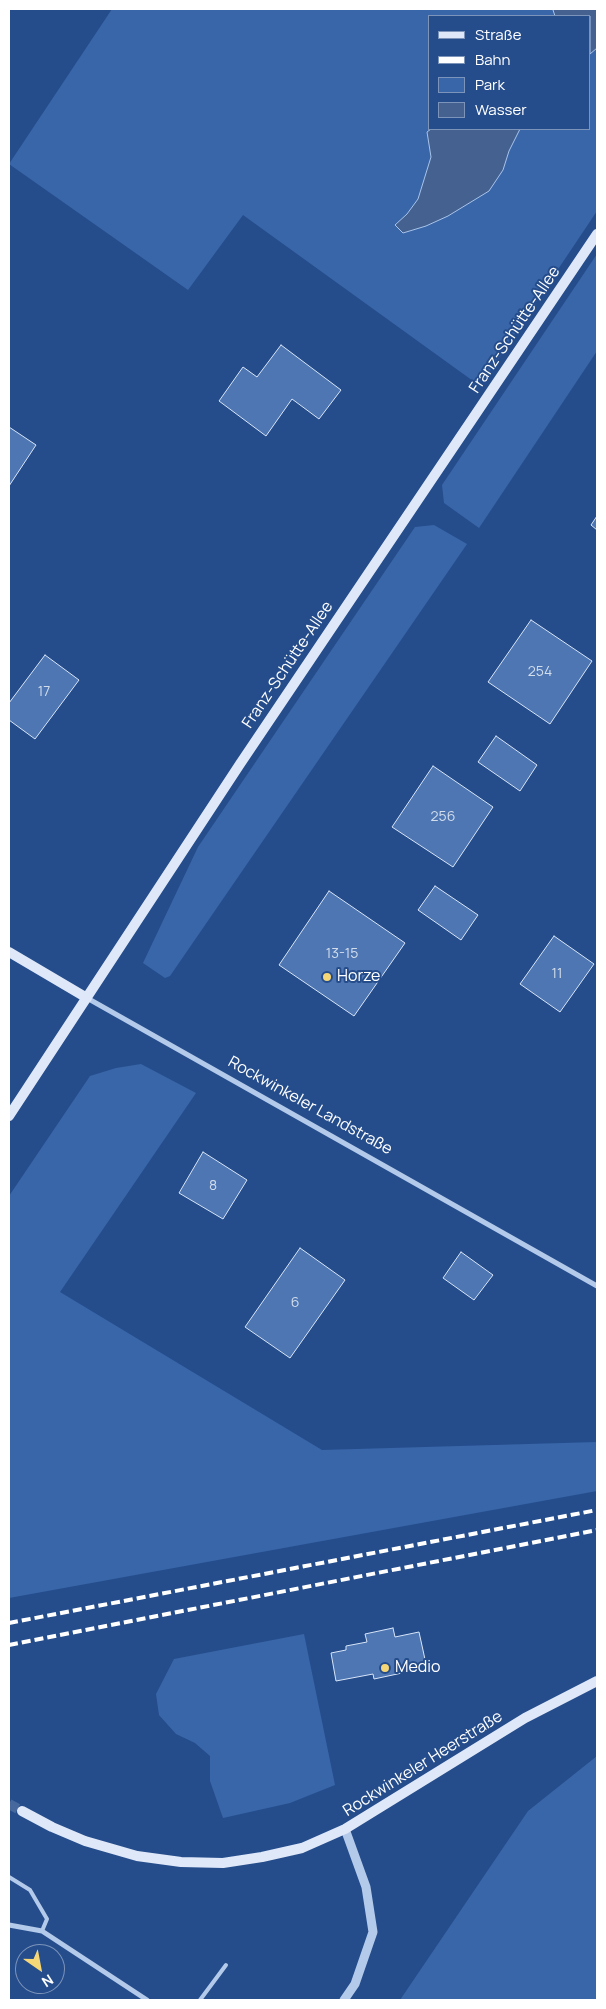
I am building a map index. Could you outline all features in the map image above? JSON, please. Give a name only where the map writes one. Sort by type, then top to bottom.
[{"type":"main road","name":"Franz-Schütte-Allee","points":[[9,1116],[245,755],[597,234]]},
{"type":"main road","name":"Rockwinkeler Landstraße","points":[[9,952],[87,998]]},
{"type":"main road","name":"Rockwinkeler Heerstraße","points":[[345,1829],[525,1718],[597,1681]]},
{"type":"main road","points":[[22,1811],[52,1827],[85,1841],[137,1856],[181,1862],[223,1863],[262,1857],[302,1848],[345,1829]]},
{"type":"street","name":"Rockwinkeler Landstraße","points":[[87,998],[597,1286]]},
{"type":"street","name":"Rockwinkeler Heerstraße","points":[[344,2000],[355,1984],[373,1932],[366,1887],[345,1829]]},
{"type":"street","points":[[9,1925],[42,1931],[147,2000]]},
{"type":"lane","points":[[9,1877],[30,1890],[47,1918],[42,1931]]},
{"type":"lane","points":[[200,2000],[226,1965]]},
{"type":"green space","points":[[112,9],[597,9],[597,211],[480,386],[243,215],[188,290],[9,164]]},
{"type":"green space","points":[[597,254],[597,351],[479,528],[444,503],[442,485]]},
{"type":"green space","points":[[434,525],[467,544],[170,976],[165,978],[143,963],[198,847],[415,527]]},
{"type":"green space","points":[[141,1064],[196,1093],[60,1292],[322,1450],[597,1442],[597,1491],[9,1598],[9,1196],[90,1076],[116,1068]]},
{"type":"green space","points":[[304,1634],[335,1785],[290,1803],[223,1818],[210,1781],[210,1756],[195,1743],[176,1734],[159,1715],[156,1694],[174,1659]]},
{"type":"green space","points":[[597,1756],[597,2000],[400,2000],[528,1811]]},
{"type":"water","points":[[597,9],[597,48],[591,53],[591,15],[555,15],[553,10]]},
{"type":"water","points":[[430,130],[520,130],[509,151],[503,170],[489,191],[448,216],[426,226],[403,233],[395,225],[407,214],[418,199],[431,157],[427,132]]},
{"type":"building","points":[[281,345],[341,390],[319,419],[292,399],[266,436],[219,401],[243,367],[257,377]]},
{"type":"building","points":[[9,427],[36,445],[9,486]]},
{"type":"building","points":[[597,516],[597,530],[591,525]]},
{"type":"building","points":[[531,620],[592,661],[550,724],[488,682]]},
{"type":"building","points":[[45,655],[79,680],[35,739],[9,720],[9,703]]},
{"type":"building","points":[[496,736],[537,765],[520,791],[478,762]]},
{"type":"building","points":[[433,766],[493,807],[453,867],[392,827]]},
{"type":"building","points":[[435,886],[478,915],[461,940],[418,910]]},
{"type":"building","points":[[329,891],[405,943],[354,1016],[279,965]]},
{"type":"building","points":[[554,936],[594,964],[560,1012],[520,984]]},
{"type":"building","points":[[203,1152],[247,1180],[223,1219],[179,1193]]},
{"type":"building","points":[[300,1248],[345,1280],[290,1358],[245,1327]]},
{"type":"building","points":[[461,1252],[493,1275],[474,1300],[443,1278]]},
{"type":"building","points":[[393,1628],[395,1637],[419,1632],[426,1664],[401,1669],[402,1673],[374,1679],[373,1674],[336,1681],[331,1653],[346,1650],[346,1646],[367,1642],[365,1634]]},
{"type":"tunnel","points":[[9,1804],[22,1811]]},
{"type":"railway","points":[[9,1623],[597,1510]]},
{"type":"railway","points":[[9,1645],[597,1530]]},
{"type":"place","name":"Horze","points":[[327,977]]},
{"type":"place","name":"Medio","points":[[385,1668]]}]
